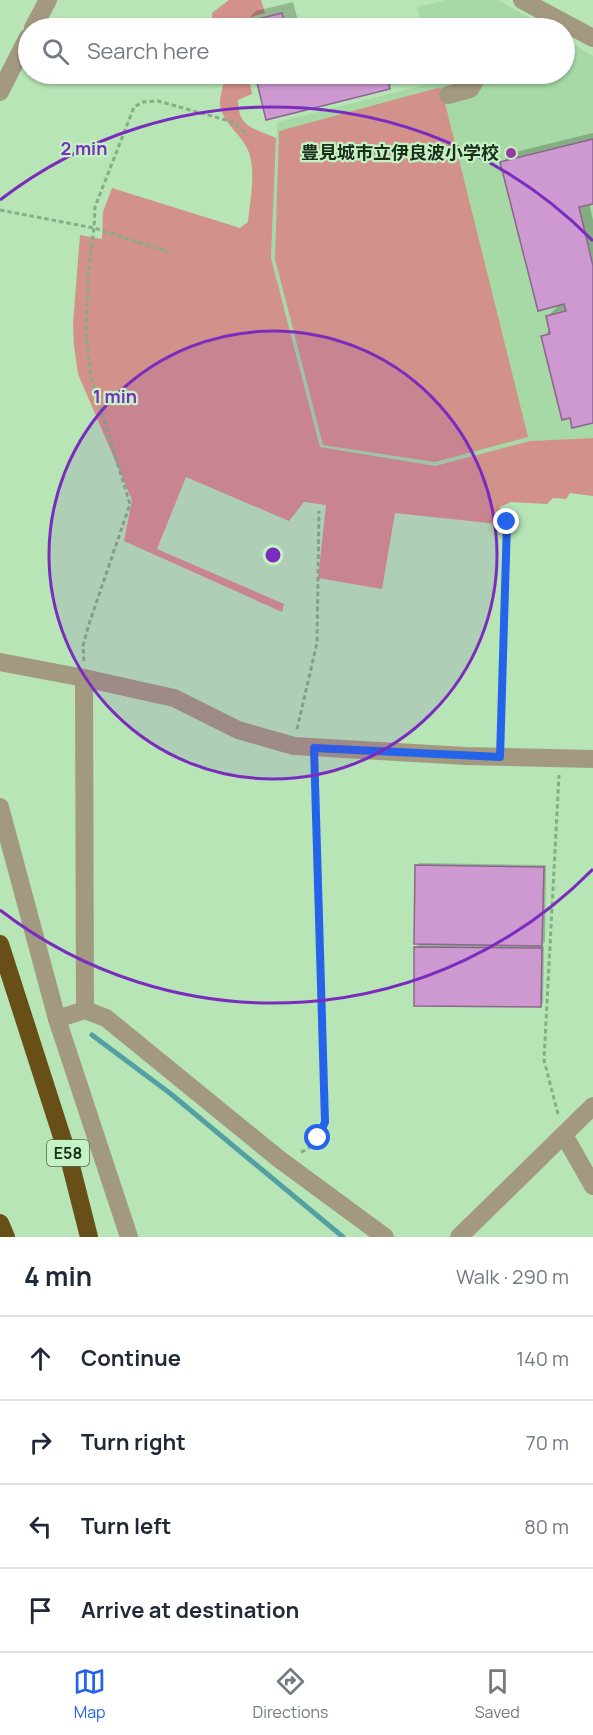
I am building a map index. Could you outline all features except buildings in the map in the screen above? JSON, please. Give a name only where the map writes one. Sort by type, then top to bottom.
[{"type":"highway","name":"E58","points":[[0,944],[70,1162],[89,1237]]},
{"type":"highway","points":[[0,1223],[6,1237]]},
{"type":"street","points":[[38,18],[48,0]]},
{"type":"street","points":[[522,0],[544,18]]},
{"type":"street","points":[[575,32],[593,38]]},
{"type":"street","points":[[0,92],[18,57]]},
{"type":"street","points":[[448,95],[470,89],[473,84]]},
{"type":"street","points":[[0,662],[174,698],[238,730],[294,746],[500,757],[593,759]]},
{"type":"street","points":[[84,678],[85,1010]]},
{"type":"street","points":[[0,807],[57,1019],[129,1237]]},
{"type":"street","points":[[57,1019],[85,1010],[106,1018],[279,1159],[385,1237]]},
{"type":"street","points":[[459,1237],[593,1106]]},
{"type":"street","points":[[564,1135],[593,1186]]},
{"type":"path","points":[[84,678],[86,635],[130,504],[92,377],[86,335],[87,275],[95,207],[134,107],[143,102],[158,101],[233,122],[248,135]]},
{"type":"path","points":[[0,210],[94,228],[169,252]]},
{"type":"path","points":[[294,746],[317,643],[319,511]]},
{"type":"path","points":[[500,757],[507,522]]},
{"type":"path","points":[[279,1159],[307,1149],[318,1138],[325,1122],[314,748]]},
{"type":"path","points":[[560,758],[544,1060],[564,1135]]},
{"type":"shaded area","points":[[229,0],[261,0],[265,13],[248,18],[212,18],[212,13]]},
{"type":"shaded area","points":[[447,0],[498,0],[530,18],[420,18],[417,7]]},
{"type":"shaded area","points":[[575,45],[593,56],[593,438],[530,441],[435,466],[320,447],[271,258],[277,122],[429,84],[575,84]]},
{"type":"shaded area","points":[[223,84],[250,84],[252,94],[238,100],[241,116],[249,126],[276,138],[271,258],[320,447],[435,466],[530,441],[593,438],[593,496],[570,493],[566,499],[553,498],[547,504],[511,502],[500,507],[498,524],[395,513],[382,589],[318,578],[326,505],[304,502],[289,521],[186,477],[157,549],[284,604],[282,612],[124,541],[132,500],[78,374],[73,324],[80,235],[102,239],[103,212],[112,188],[240,228],[248,222],[252,184],[250,156],[241,138],[226,120],[220,101]]},
{"type":"shaded area","points":[[441,87],[528,437],[435,462],[323,445],[275,259],[279,131]]},
{"type":"waterway","points":[[92,1035],[171,1094],[343,1237]]},
{"type":"place","name":"豊見城市立伊良波小学校","points":[[511,153]]},
{"type":"route","points":[[318,1138],[325,1122],[314,748],[500,757],[507,522]]}]
